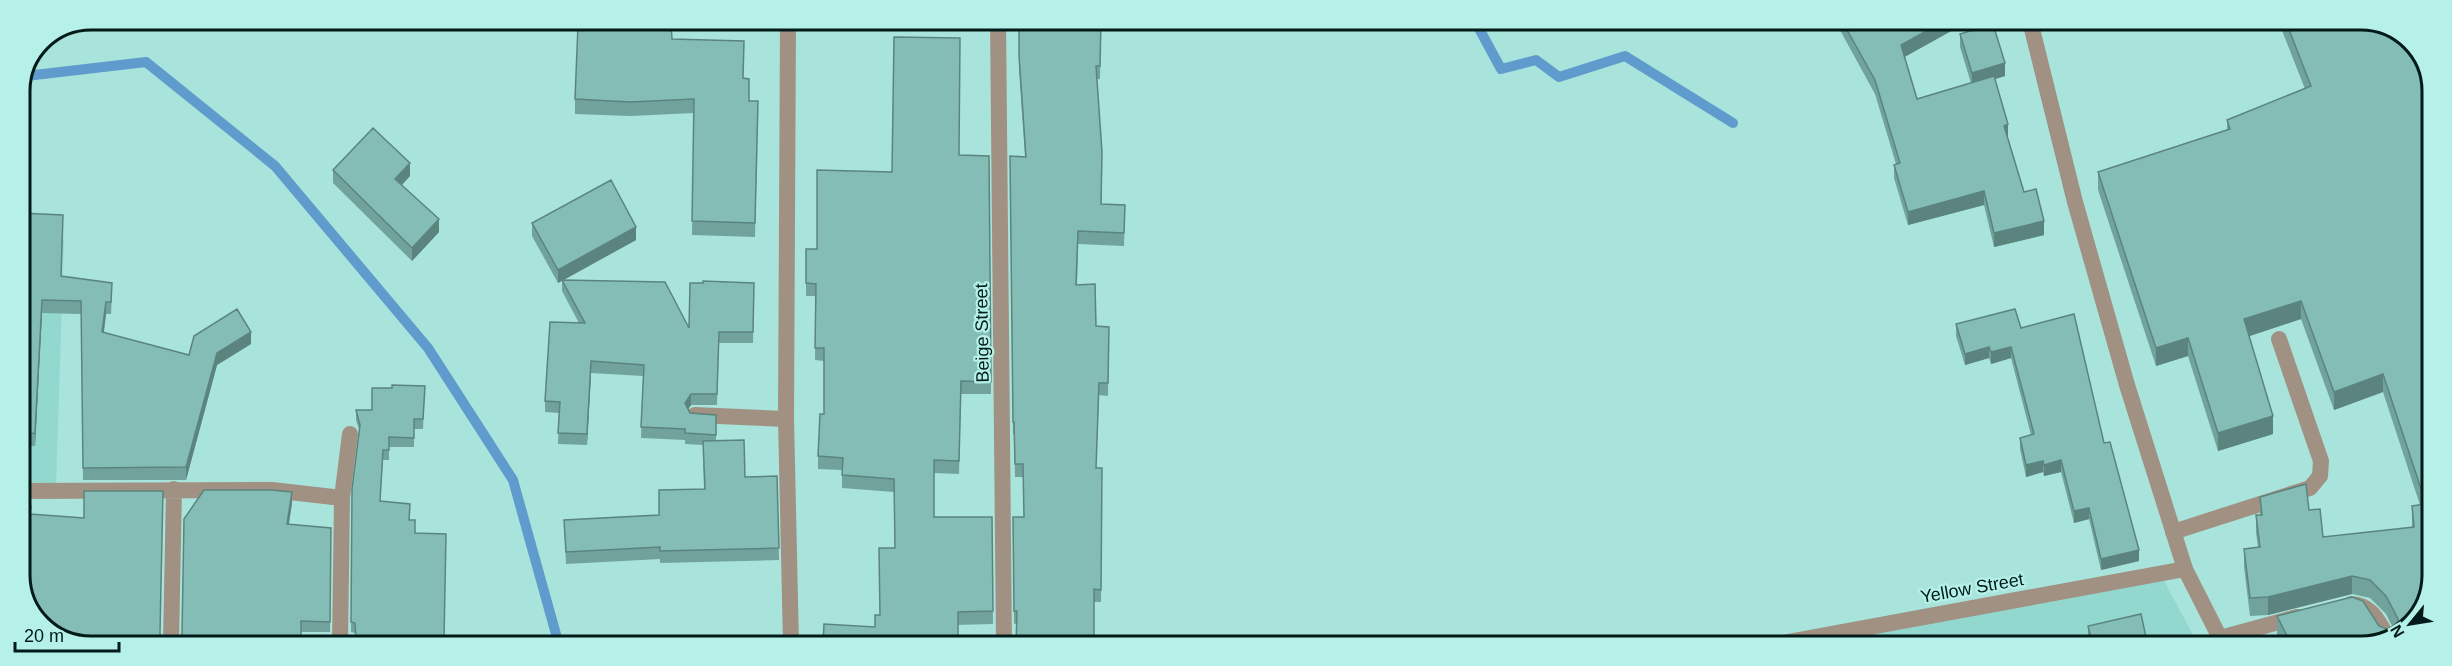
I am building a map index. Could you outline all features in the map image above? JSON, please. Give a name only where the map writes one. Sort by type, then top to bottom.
[{"type":"street","points":[[788,30],[786,419],[791,636]]},
{"type":"street","name":"Beige Street","points":[[998,30],[1004,636]]},
{"type":"street","points":[[2032,30],[2075,202],[2127,385],[2185,569],[2219,636]]},
{"type":"street","points":[[2173,531],[2310,488],[2320,476],[2321,461],[2279,339]]},
{"type":"street","points":[[695,415],[786,419]]},
{"type":"street","points":[[340,636],[342,498],[350,434]]},
{"type":"street","points":[[171,636],[174,489]]},
{"type":"street","points":[[30,491],[272,490],[342,498]]},
{"type":"street","name":"Yellow Street","points":[[1820,636],[2185,569]]},
{"type":"street","points":[[2332,607],[2362,605],[2377,618],[2384,632]]},
{"type":"street","points":[[2241,636],[2310,614]]},
{"type":"shaded area","points":[[30,236],[64,239],[56,487],[30,488]]},
{"type":"shaded area","points":[[2162,577],[2194,636],[1842,636]]},
{"type":"building","points":[[578,30],[671,30],[672,39],[744,41],[743,78],[749,79],[749,101],[758,101],[755,223],[692,221],[694,99],[630,102],[575,99]]},
{"type":"building","points":[[1019,30],[1101,30],[1100,66],[1096,66],[1102,152],[1101,204],[1125,205],[1124,233],[1078,231],[1076,285],[1095,284],[1096,326],[1109,327],[1108,383],[1099,383],[1096,468],[1102,468],[1101,590],[1094,589],[1094,636],[1016,636],[1013,517],[1024,517],[1023,464],[1015,464],[1013,422],[1010,156],[1026,157]]},
{"type":"building","points":[[1847,30],[1928,30],[1901,45],[1917,99],[1994,76],[2008,124],[2004,126],[2024,192],[2036,189],[2044,221],[1994,233],[1984,191],[1908,212],[1894,165],[1900,163],[1875,80]]},
{"type":"building","points":[[1973,30],[1995,30],[2005,63],[1972,73],[1960,34]]},
{"type":"building","points":[[2289,30],[2377,32],[2392,38],[2407,51],[2420,75],[2422,87],[2422,492],[2383,374],[2334,392],[2301,301],[2244,319],[2273,416],[2218,433],[2188,338],[2156,348],[2098,172],[2230,129],[2227,120],[2311,86]]},
{"type":"building","points":[[894,37],[960,38],[959,155],[989,156],[991,382],[961,381],[959,461],[934,460],[934,517],[992,517],[993,611],[958,612],[958,636],[823,636],[824,624],[875,627],[875,615],[880,615],[879,548],[895,548],[894,479],[842,475],[843,458],[818,456],[820,414],[824,414],[824,348],[815,348],[816,284],[806,283],[806,249],[817,249],[817,170],[892,172]]},
{"type":"building","points":[[373,128],[410,163],[395,179],[439,219],[412,248],[333,170]]},
{"type":"building","points":[[611,180],[636,227],[558,270],[532,223]]},
{"type":"building","points":[[30,213],[63,215],[61,276],[112,283],[111,302],[106,302],[102,332],[189,355],[194,336],[237,309],[251,332],[217,353],[186,467],[83,468],[81,301],[42,300],[35,433],[30,433]]},
{"type":"building","points":[[562,280],[665,282],[689,328],[690,283],[703,283],[703,281],[754,283],[753,332],[719,332],[717,394],[691,394],[685,403],[690,413],[716,415],[716,435],[685,433],[685,429],[641,427],[644,365],[591,361],[587,434],[558,433],[560,402],[545,401],[550,322],[585,323]]},
{"type":"building","points":[[2015,309],[2021,328],[2074,314],[2104,443],[2110,442],[2139,550],[2101,559],[2089,508],[2074,511],[2061,460],[2044,465],[2043,461],[2026,465],[2020,438],[2034,434],[2011,347],[1991,352],[1989,347],[1965,354],[1956,324]]},
{"type":"building","points":[[392,385],[425,386],[423,419],[414,419],[414,438],[389,437],[389,450],[383,450],[380,501],[410,504],[409,520],[415,520],[415,533],[446,534],[444,636],[356,636],[355,623],[351,622],[352,489],[360,425],[356,410],[372,410],[372,388],[392,388]]},
{"type":"building","points":[[744,440],[745,477],[777,476],[779,548],[660,551],[660,547],[566,552],[564,520],[659,515],[659,490],[705,489],[703,441]]},
{"type":"building","points":[[2306,484],[2309,510],[2320,509],[2323,537],[2414,527],[2412,506],[2422,505],[2422,575],[2416,602],[2397,623],[2398,619],[2386,596],[2370,580],[2352,576],[2268,597],[2250,598],[2244,549],[2260,547],[2256,515],[2262,515],[2260,497]]},
{"type":"building","points":[[204,490],[292,492],[287,524],[331,528],[330,622],[301,621],[301,636],[181,636],[184,519]]},
{"type":"building","points":[[84,491],[163,491],[161,636],[75,634],[57,626],[48,618],[38,606],[31,587],[30,514],[84,518]]},
{"type":"building","points":[[2352,597],[2363,601],[2379,626],[2388,630],[2361,636],[2287,636],[2277,616]]},
{"type":"building","points":[[2141,614],[2146,636],[2090,636],[2088,626]]},
{"type":"waterway","points":[[1480,30],[1501,69],[1536,60],[1559,77],[1625,56],[1733,123]]},
{"type":"waterway","points":[[32,75],[146,62],[275,166],[428,348],[513,480],[556,636]]}]
